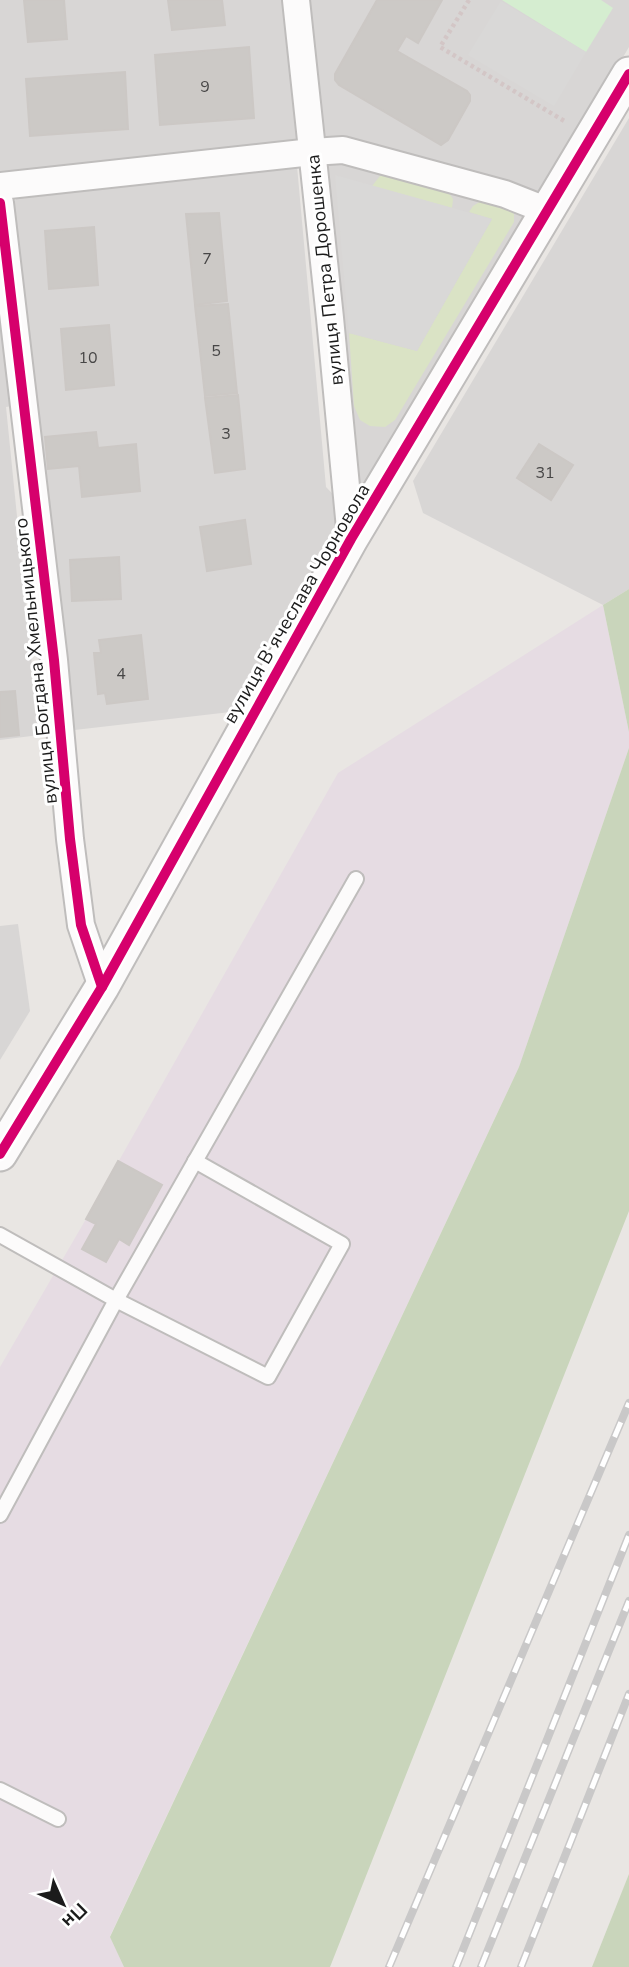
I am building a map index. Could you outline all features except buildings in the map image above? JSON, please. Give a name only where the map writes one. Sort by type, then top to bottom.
[{"type":"street","name":"вулиця Петра Дорошенка","points":[[296,0],[332,332],[351,539]]},
{"type":"street","name":"вулиця Вʼячеслава Чорновола","points":[[0,1154],[102,986],[351,539],[629,74]]},
{"type":"street","points":[[0,186],[343,150],[505,194],[548,211]]},
{"type":"street","name":"вулиця Богдана Хмельницького","points":[[0,203],[54,660],[70,839],[81,925],[102,986]]},
{"type":"lane","points":[[0,1515],[116,1300],[356,879]]},
{"type":"lane","points":[[0,1235],[116,1300],[268,1377],[342,1244],[195,1161]]},
{"type":"lane","points":[[0,1790],[58,1819]]},
{"type":"path","points":[[469,0],[440,47],[568,123]]},
{"type":"shaded area","points":[[0,0],[629,0],[629,47],[365,492],[349,466],[315,133],[293,141],[0,175]]},
{"type":"shaded area","points":[[501,1],[586,52],[554,106],[468,55]]},
{"type":"shaded area","points":[[629,118],[629,589],[603,605],[423,513],[413,481]]},
{"type":"shaded area","points":[[297,166],[326,487],[353,515],[239,711],[66,731],[13,203],[21,193]]},
{"type":"shaded area","points":[[335,175],[492,219],[417,351],[349,333]]},
{"type":"shaded area","points":[[19,321],[30,403],[6,407],[39,735],[0,740],[0,322]]},
{"type":"shaded area","points":[[603,605],[629,732],[629,748],[519,1067],[110,1936],[124,1967],[0,1967],[0,1367],[338,773]]},
{"type":"shaded area","points":[[18,924],[30,1011],[0,1060],[0,926]]},
{"type":"green space","points":[[502,0],[601,0],[613,8],[586,52]]},
{"type":"green space","points":[[386,175],[449,193],[453,199],[452,208],[372,186],[380,176]]},
{"type":"green space","points":[[481,201],[509,210],[514,214],[514,222],[395,420],[385,427],[370,426],[360,420],[354,406],[349,333],[417,351],[492,219],[469,212]]},
{"type":"green space","points":[[629,589],[629,732],[603,605]]},
{"type":"green space","points":[[629,748],[629,1211],[330,1967],[124,1967],[110,1937],[519,1067]]},
{"type":"green space","points":[[629,1874],[629,1967],[592,1967]]},
{"type":"railway","points":[[389,1967],[629,1403]]},
{"type":"railway","points":[[456,1967],[629,1535]]},
{"type":"railway","points":[[481,1967],[629,1601]]},
{"type":"railway","points":[[521,1967],[629,1694]]},
{"type":"cycle path","points":[[0,1154],[102,987],[351,539],[629,74]]},
{"type":"cycle path","points":[[0,203],[54,660],[70,839],[81,925],[102,987]]}]
